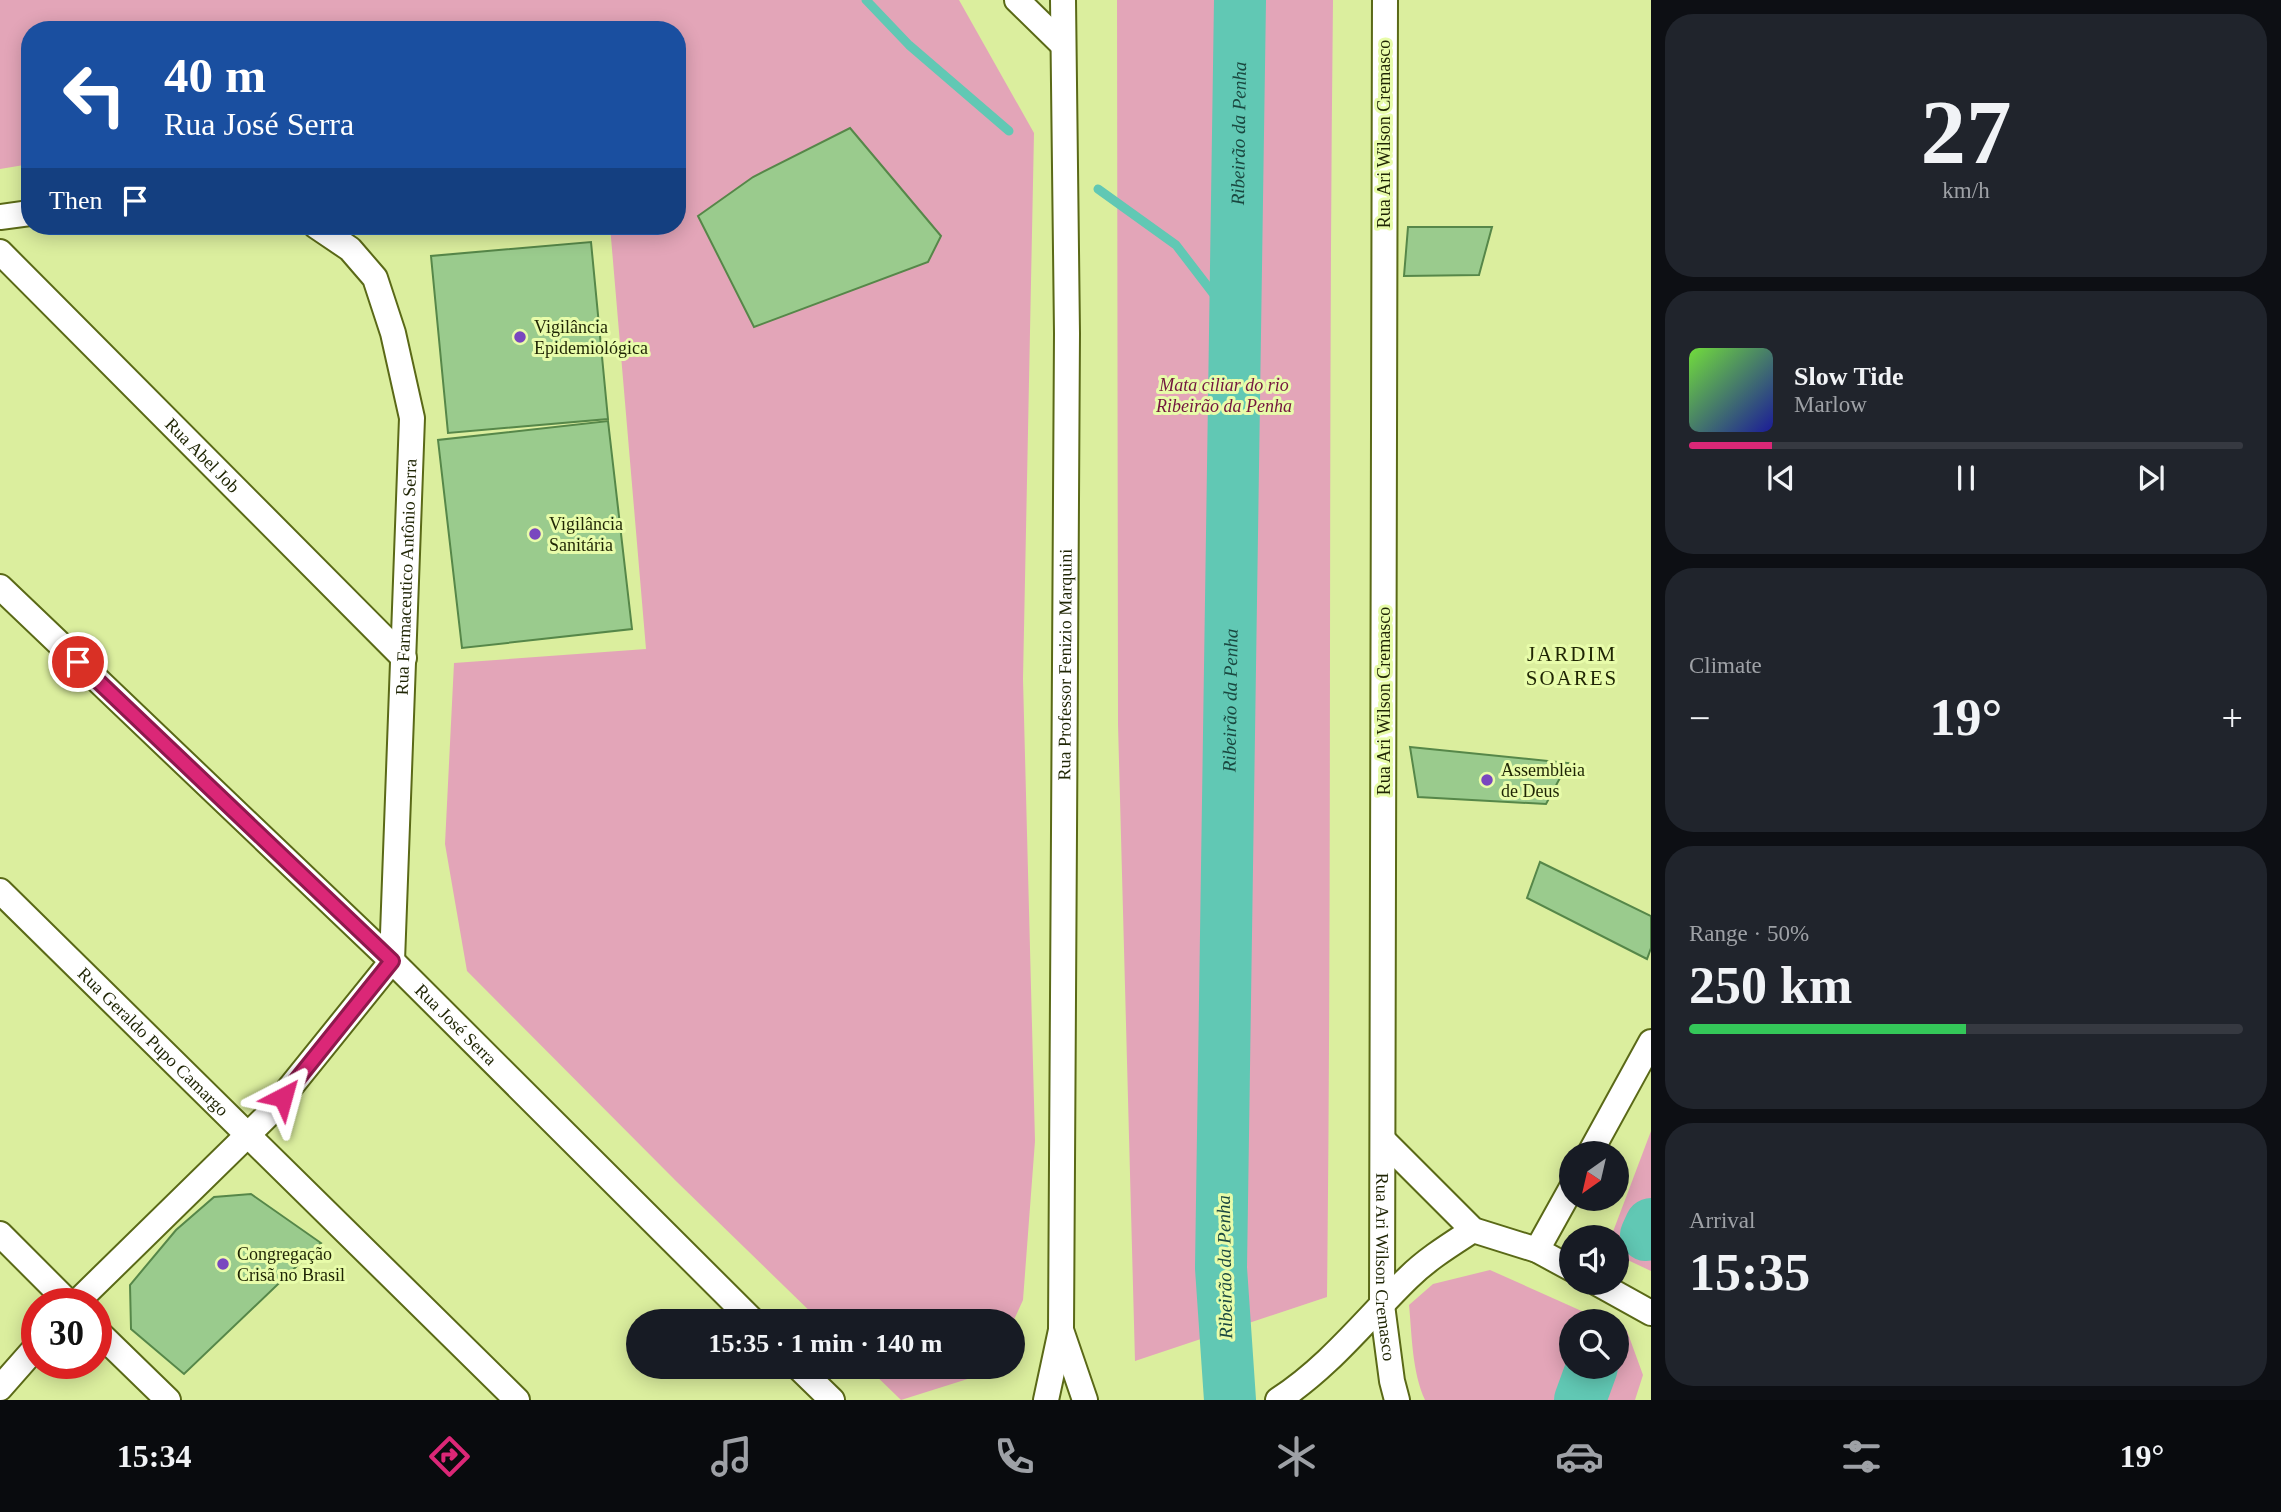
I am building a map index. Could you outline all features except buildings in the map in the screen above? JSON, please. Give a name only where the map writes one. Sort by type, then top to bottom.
[{"type":"street","points":[[1017,0],[1063,45]]},
{"type":"street","name":"Rua Professor Fenizio Marquini","points":[[1061,1329],[1067,333],[1063,0]]},
{"type":"street","name":"Rua Ari Wilson Cremasco","points":[[1385,0],[1382,1305],[1397,1400]]},
{"type":"street","points":[[0,217],[21,214]]},
{"type":"street","name":"Rua Farmaceutico Antônio Serra","points":[[329,235],[350,249],[376,278],[393,333],[412,418],[392,961]]},
{"type":"street","name":"Rua Abel Job","points":[[0,252],[404,658]]},
{"type":"street","name":"Rua José Serra","points":[[0,587],[392,961],[741,1309]]},
{"type":"street","name":"Rua Geraldo Pupo Camargo","points":[[0,891],[517,1400]]},
{"type":"street","points":[[89,1288],[267,1116],[392,961]]},
{"type":"street","points":[[1597,1141],[1651,1042]]},
{"type":"street","points":[[1383,1140],[1473,1230],[1537,1250],[1559,1262]]},
{"type":"street","points":[[1537,1250],[1559,1210]]},
{"type":"street","points":[[1278,1400],[1302,1385],[1328,1362],[1409,1277],[1435,1254],[1473,1230]]},
{"type":"street","points":[[0,1234],[56,1288]]},
{"type":"street","points":[[1619,1295],[1651,1313]]},
{"type":"street","points":[[1046,1400],[1061,1329]]},
{"type":"street","points":[[1061,1329],[1085,1400]]},
{"type":"street","points":[[112,1346],[168,1400]]},
{"type":"street","points":[[0,1388],[21,1364]]},
{"type":"street","points":[[810,1379],[832,1400]]},
{"type":"green space","points":[[0,0],[959,0],[1034,133],[1023,679],[1035,1141],[1023,1300],[1019,1309],[808,1309],[467,971],[445,844],[454,663],[646,649],[611,235],[686,235],[686,21],[21,21],[21,166],[0,169]]},
{"type":"green space","name":"Mata ciliar do rio Ribeirão da Penha","points":[[1117,0],[1333,0],[1327,1297],[1135,1361],[1118,724]]},
{"type":"green space","points":[[1651,1131],[1651,1271],[1629,1261],[1629,1225],[1616,1225],[1621,1211],[1629,1211],[1629,1189]]},
{"type":"green space","points":[[1490,1270],[1577,1309],[1559,1309],[1559,1379],[1629,1379],[1629,1336],[1643,1375],[1635,1400],[1425,1400],[1415,1366],[1409,1305],[1433,1284]]},
{"type":"green space","points":[[879,1379],[968,1379],[901,1400]]},
{"type":"waterway","points":[[866,0],[909,45],[1009,131]]},
{"type":"waterway","name":"Ribeirão da Penha","points":[[1230,1400],[1221,1268],[1240,0]]},
{"type":"waterway","points":[[1098,189],[1176,245],[1235,322]]},
{"type":"waterway","points":[[1646,1235],[1651,1224]]},
{"type":"waterway","points":[[1580,1400],[1588,1379]]},
{"type":"place","name":"Vigilância Epidemiológica","points":[[520,337]]},
{"type":"place","name":"Vigilância Sanitária","points":[[535,534]]},
{"type":"place","name":"Assembleia de Deus","points":[[1487,780]]},
{"type":"place","name":"Congregação Crisã no Brasil","points":[[223,1264]]},
{"type":"district","name":"JARDIM SOARES","points":[[1572,666]]},
{"type":"route","points":[[78,662],[392,961],[283,1097]]}]
